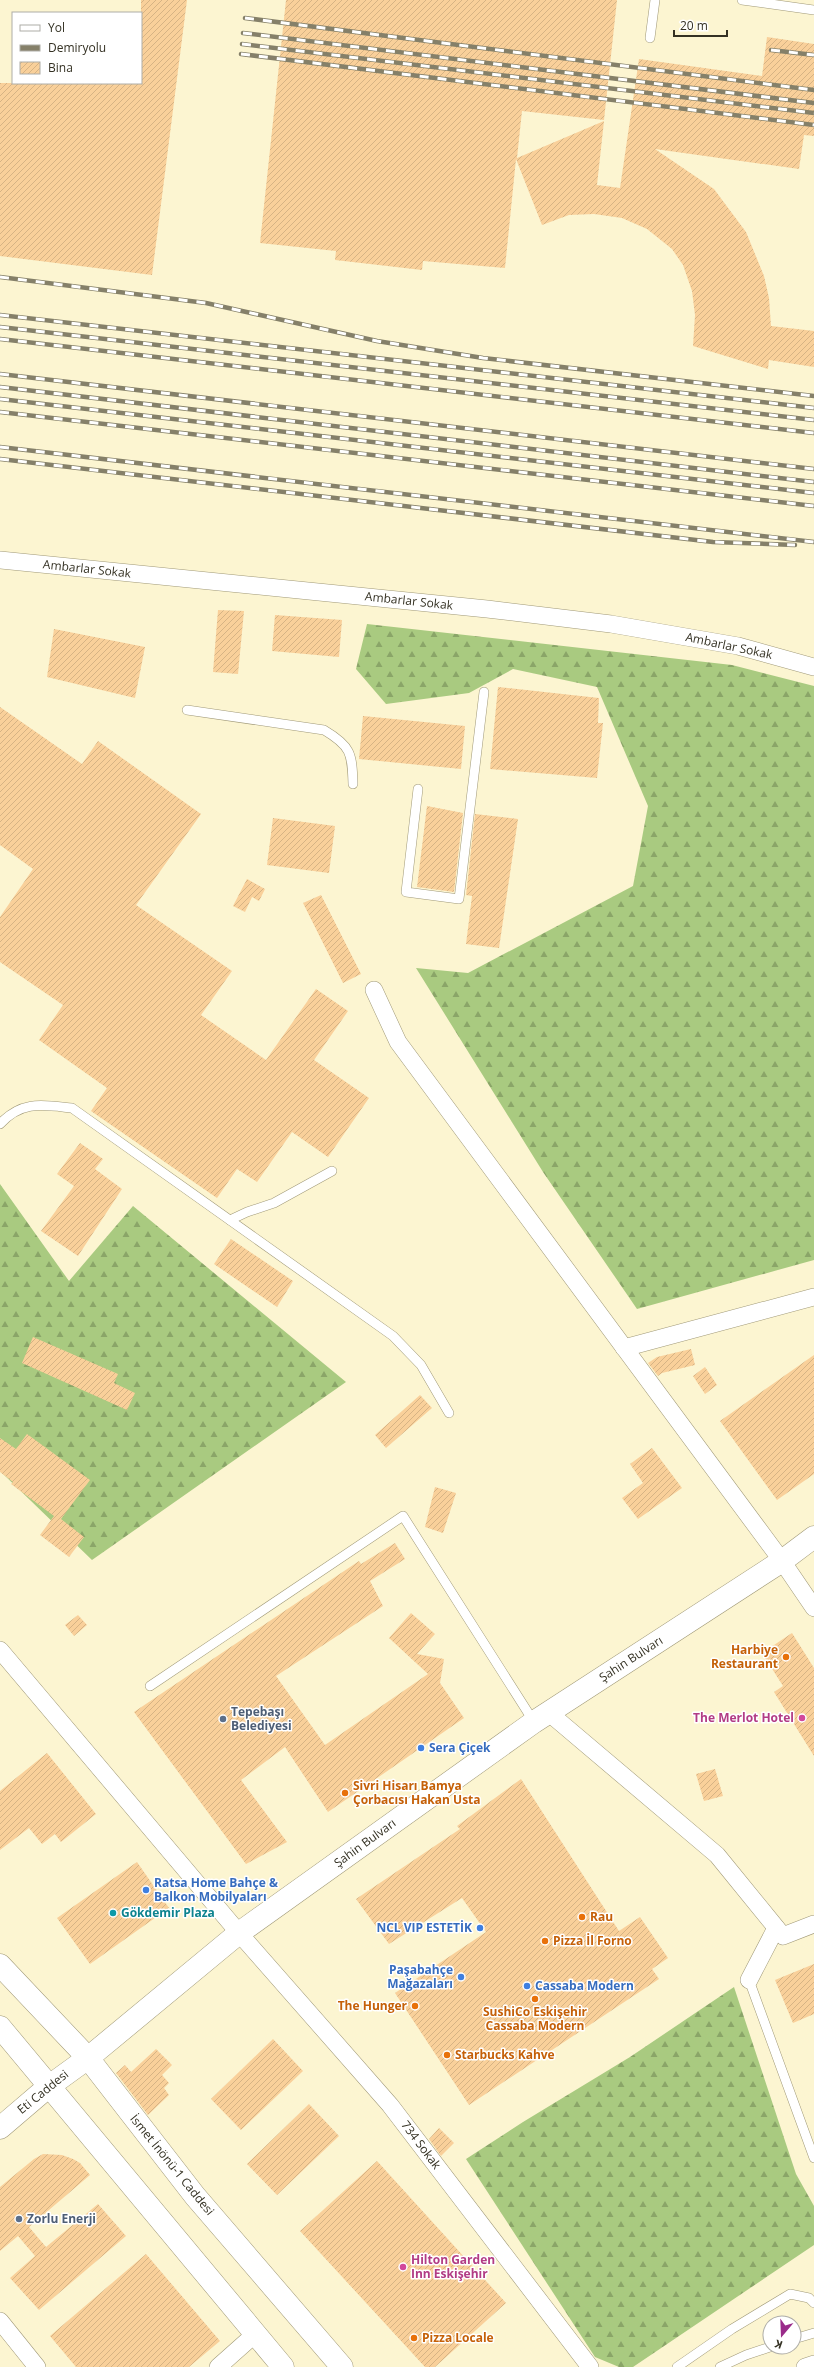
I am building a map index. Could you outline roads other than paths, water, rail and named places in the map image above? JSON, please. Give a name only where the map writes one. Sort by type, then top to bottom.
[{"type":"main road","name":"Şahin Bulvarı","points":[[88,2058],[239,1933],[541,1717],[782,1561],[814,1537]]},
{"type":"main road","name":"İsmet İnönü-1 Caddesi","points":[[0,1965],[88,2058],[195,2196],[342,2367]]},
{"type":"main road","points":[[0,2027],[254,2335],[283,2367]]},
{"type":"main road","name":"Eti Caddesi","points":[[0,2128],[48,2087],[88,2058]]},
{"type":"street","name":"Ambarlar Sokak","points":[[0,560],[487,609],[611,624],[738,646],[814,666]]},
{"type":"street","points":[[374,990],[398,1042],[782,1561],[814,1608]]},
{"type":"street","points":[[624,1348],[814,1297]]},
{"type":"street","name":"734 Sokak","points":[[0,1650],[239,1933],[390,2105],[590,2367]]},
{"type":"street","points":[[541,1717],[717,1855],[783,1936],[814,1924]]},
{"type":"street","points":[[750,1980],[776,1928]]},
{"type":"street","points":[[0,2321],[37,2367]]},
{"type":"street","points":[[218,2367],[254,2335]]},
{"type":"street","points":[[805,2367],[814,2364]]},
{"type":"lane","points":[[650,38],[655,0]]},
{"type":"lane","points":[[742,0],[814,10]]},
{"type":"lane","points":[[418,789],[406,892],[459,899],[484,692]]},
{"type":"lane","points":[[187,710],[324,730],[342,741],[352,760],[353,784]]},
{"type":"lane","points":[[0,1124],[6,1117],[33,1104],[72,1108],[393,1336],[421,1365],[449,1413]]},
{"type":"lane","points":[[230,1220],[247,1212],[274,1203],[332,1171]]},
{"type":"lane","points":[[150,1686],[403,1516],[541,1717]]},
{"type":"lane","points":[[750,1980],[814,2158]]},
{"type":"lane","points":[[677,2367],[732,2329],[790,2294],[809,2298],[814,2303]]},
{"type":"lane","points":[[802,2337],[814,2333]]},
{"type":"lane","points":[[720,2367],[762,2350]]},
{"type":"railway","points":[[245,18],[814,90]]},
{"type":"railway","points":[[243,33],[814,103]]},
{"type":"railway","points":[[242,44],[814,113]]},
{"type":"railway","points":[[771,50],[814,55]]},
{"type":"railway","points":[[241,54],[814,125]]},
{"type":"railway","points":[[0,277],[206,303],[377,341],[483,358],[814,396]]},
{"type":"railway","points":[[0,315],[814,408]]},
{"type":"railway","points":[[0,327],[814,420]]},
{"type":"railway","points":[[0,339],[814,433]]},
{"type":"railway","points":[[0,374],[814,469]]},
{"type":"railway","points":[[0,387],[814,482]]},
{"type":"railway","points":[[0,399],[814,493]]},
{"type":"railway","points":[[0,412],[814,506]]},
{"type":"railway","points":[[0,447],[814,542]]},
{"type":"railway","points":[[0,459],[713,542],[795,545]]},
{"type":"place","name":"Harbiye Restaurant","points":[[786,1657]]},
{"type":"place","name":"The Merlot Hotel","points":[[802,1718]]},
{"type":"place","name":"Tepebaşı Belediyesi","points":[[223,1719]]},
{"type":"place","name":"Sera Çiçek","points":[[421,1748]]},
{"type":"place","name":"Sivri Hisarı Bamya Çorbacısı Hakan Usta","points":[[345,1793]]},
{"type":"place","name":"Ratsa Home Bahçe & Balkon Mobilyaları","points":[[146,1890]]},
{"type":"place","name":"Gökdemir Plaza","points":[[113,1913]]},
{"type":"place","name":"Rau","points":[[582,1917]]},
{"type":"place","name":"NCL VIP ESTETİK","points":[[480,1928]]},
{"type":"place","name":"Pizza İl Forno","points":[[545,1941]]},
{"type":"place","name":"Paşabahçe Mağazaları","points":[[461,1977]]},
{"type":"place","name":"Cassaba Modern","points":[[527,1986]]},
{"type":"place","name":"SushiCo Eskişehir Cassaba Modern","points":[[535,1999]]},
{"type":"place","name":"The Hunger","points":[[415,2006]]},
{"type":"place","name":"Starbucks Kahve","points":[[447,2055]]},
{"type":"place","name":"Zorlu Enerji","points":[[19,2219]]},
{"type":"place","name":"Hilton Garden Inn Eskişehir","points":[[403,2267]]},
{"type":"place","name":"Pizza Locale","points":[[414,2338]]}]
